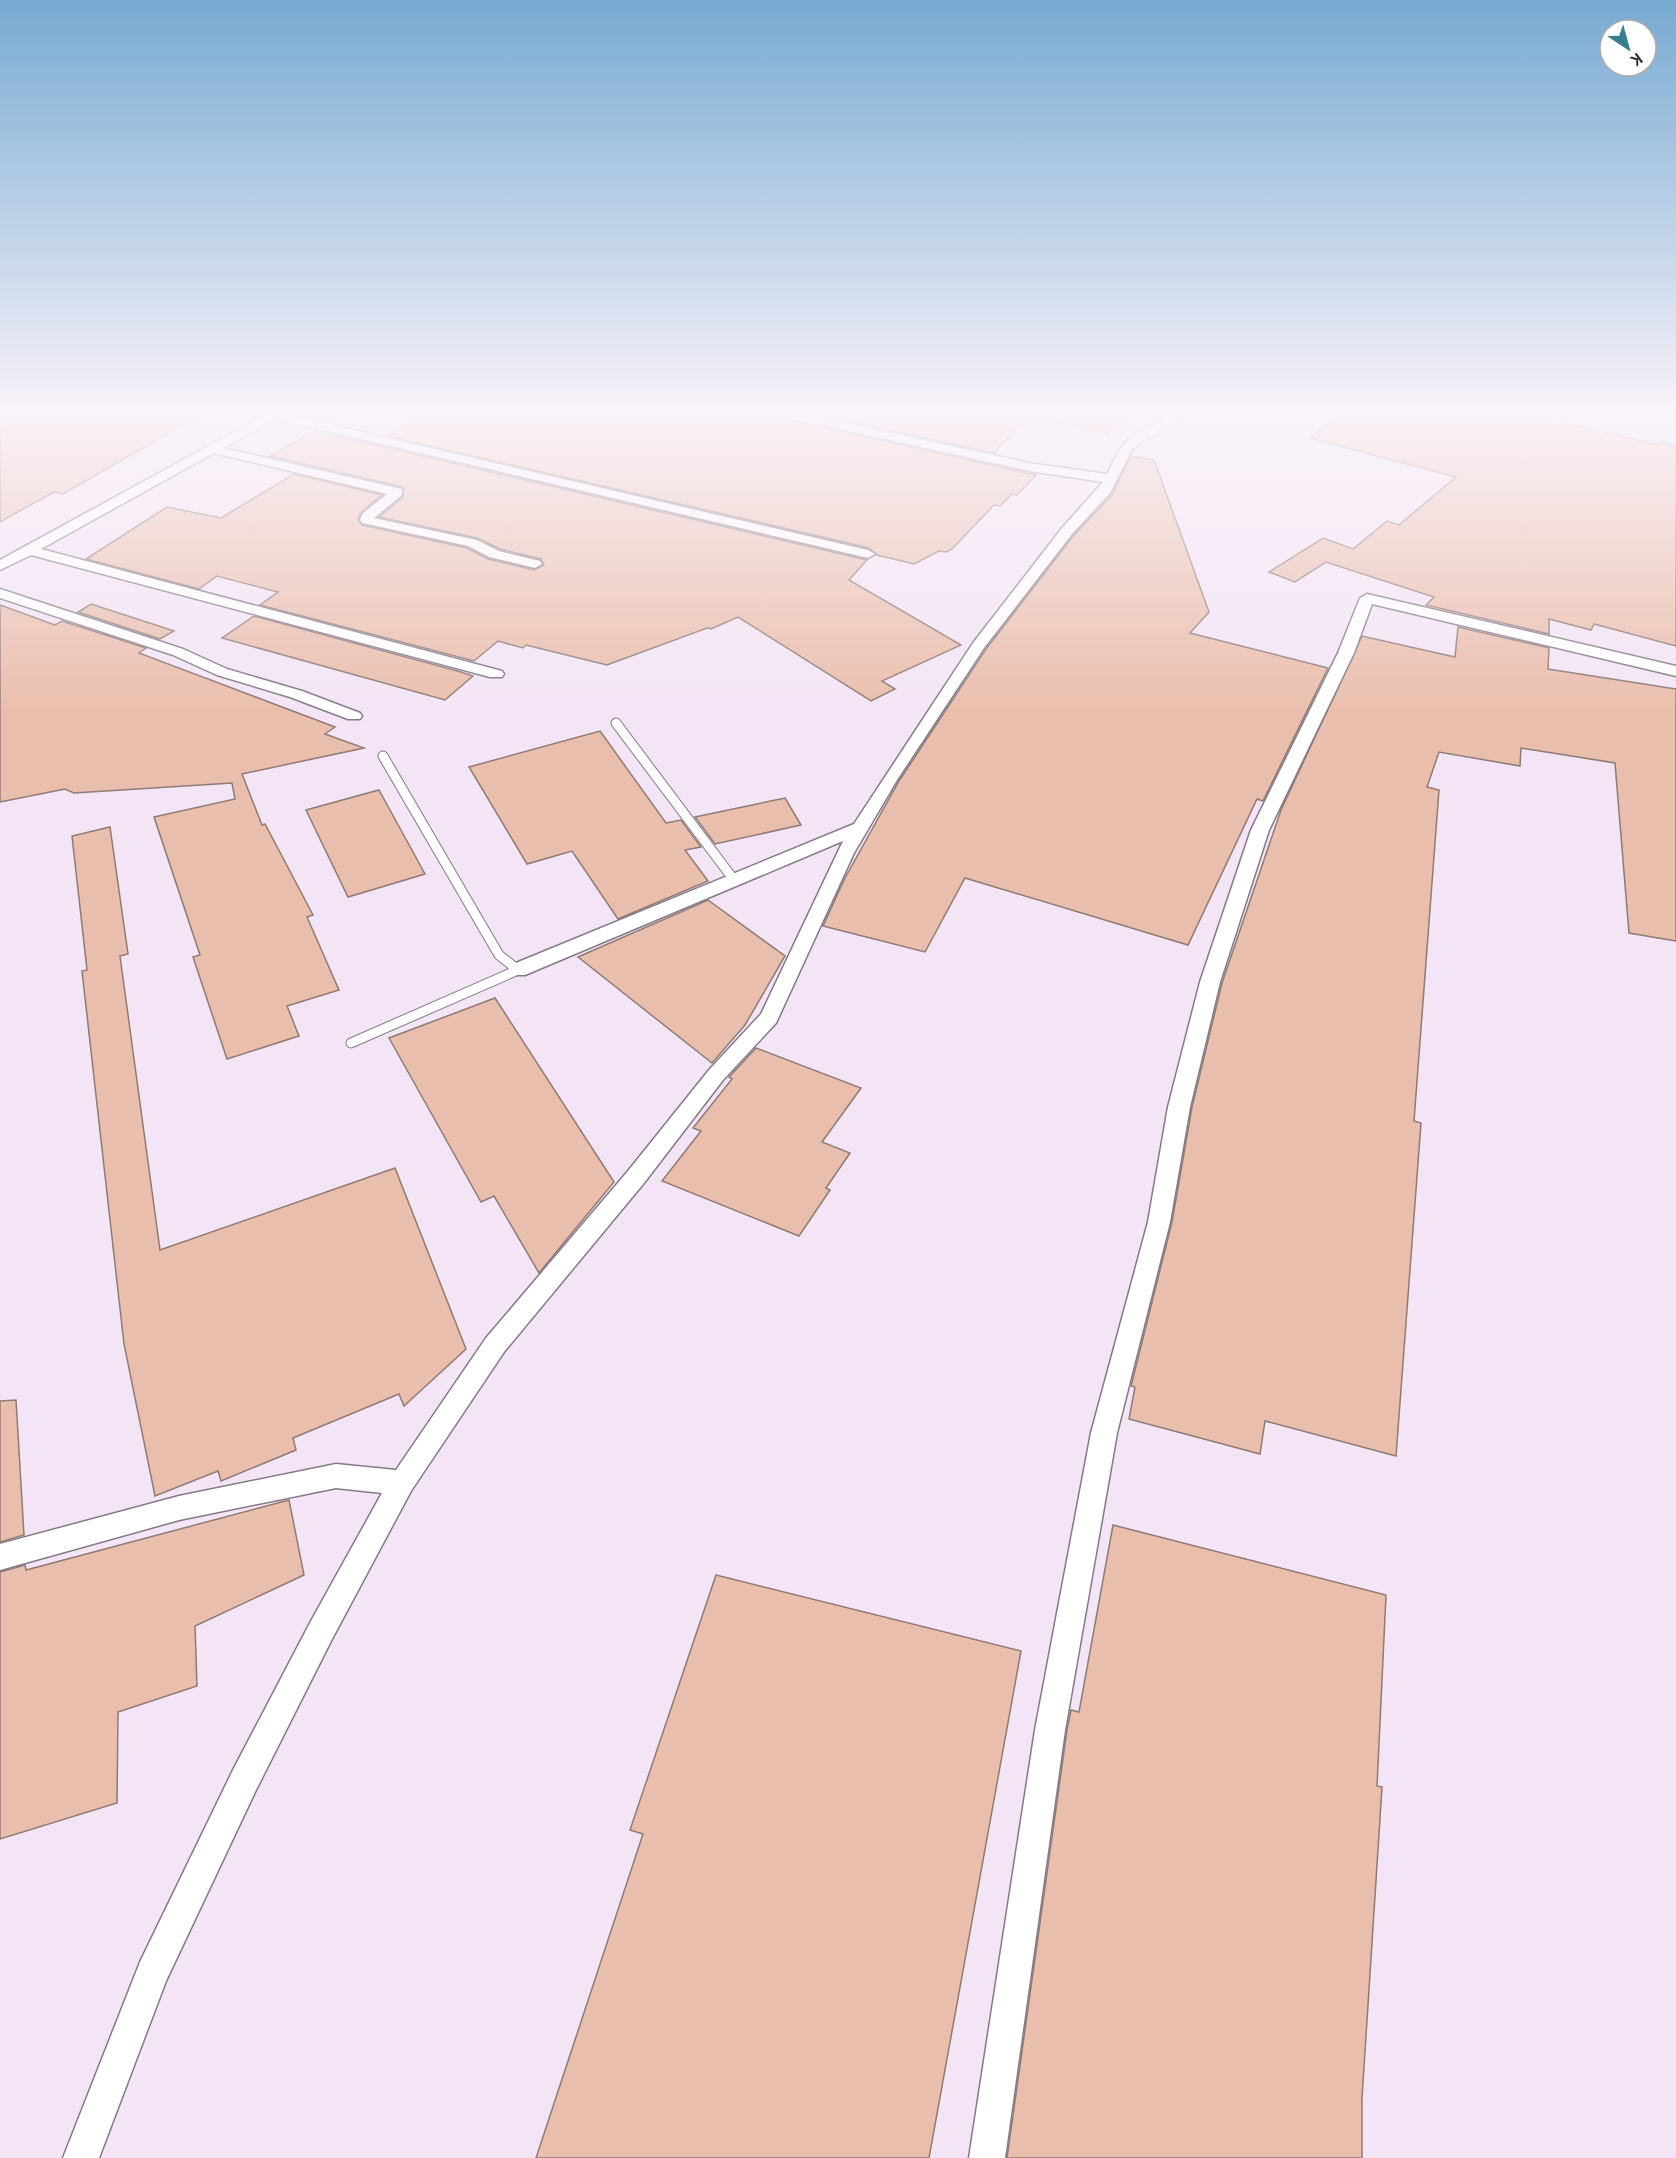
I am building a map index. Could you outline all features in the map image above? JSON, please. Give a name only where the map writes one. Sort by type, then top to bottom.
[{"type":"street","points":[[0,566],[100,511]]},
{"type":"street","points":[[374,511],[367,520],[472,543],[494,554],[535,564]]},
{"type":"street","points":[[687,511],[868,554]]},
{"type":"street","points":[[81,2158],[152,1974],[250,1771],[321,1631],[402,1483],[495,1345],[636,1177],[716,1075],[770,1018],[845,853],[889,780],[978,646],[1085,511]]},
{"type":"street","points":[[28,550],[495,674]]},
{"type":"street","points":[[0,593],[178,652],[222,672],[296,694],[354,716]]},
{"type":"street","points":[[987,2158],[1050,1730],[1104,1433],[1159,1222],[1179,1107],[1208,994],[1260,830],[1346,653],[1367,598],[1676,671]]},
{"type":"street","points":[[518,970],[861,827]]},
{"type":"street","points":[[0,1557],[178,1508],[336,1476],[402,1483]]},
{"type":"lane","points":[[616,723],[734,880]]},
{"type":"lane","points":[[351,1043],[518,970],[500,955],[383,756]]},
{"type":"building","points":[[0,511],[20,511],[0,522]]},
{"type":"building","points":[[161,511],[185,511],[221,518],[233,511],[363,511],[358,519],[362,525],[467,548],[488,559],[534,570],[544,565],[541,559],[500,549],[477,538],[379,517],[387,511],[656,511],[867,560],[849,580],[961,645],[882,681],[895,689],[871,701],[738,617],[711,629],[707,628],[607,665],[526,645],[523,648],[498,641],[474,661],[260,605],[278,592],[217,576],[199,589],[86,559]]},
{"type":"building","points":[[709,511],[989,511],[952,549],[946,552],[939,551],[914,564],[877,555],[869,548]]},
{"type":"building","points":[[1097,511],[1172,511],[1209,612],[1190,633],[1328,668],[1263,801],[1257,799],[1188,945],[965,878],[925,952],[823,926],[845,878],[899,781],[986,649],[1074,535]]},
{"type":"building","points":[[1416,511],[1676,511],[1676,646],[1594,624],[1591,630],[1549,619],[1549,634],[1426,605],[1434,597],[1326,562],[1295,582],[1269,572],[1323,538],[1353,549],[1387,521],[1399,525]]},
{"type":"building","points":[[91,604],[174,631],[160,639],[78,612]]},
{"type":"building","points":[[0,605],[55,625],[62,621],[146,648],[139,653],[335,727],[325,734],[364,748],[242,774],[262,825],[265,824],[313,915],[307,917],[339,990],[287,1006],[299,1036],[227,1059],[193,957],[200,955],[154,817],[235,799],[232,783],[74,793],[65,789],[0,802]]},
{"type":"building","points":[[254,616],[473,676],[445,700],[222,638]]},
{"type":"building","points":[[1458,627],[1549,648],[1548,669],[1676,689],[1676,941],[1629,933],[1615,763],[1521,748],[1520,766],[1439,752],[1427,787],[1439,790],[1414,1121],[1421,1123],[1396,1456],[1265,1421],[1260,1454],[1129,1419],[1135,1387],[1131,1386],[1172,1222],[1192,1107],[1222,983],[1281,810],[1362,636],[1455,657]]},
{"type":"building","points":[[600,731],[666,823],[681,820],[701,847],[685,850],[708,881],[618,919],[572,851],[527,864],[469,767]]},
{"type":"building","points":[[379,790],[425,874],[348,897],[306,810]]},
{"type":"building","points":[[785,798],[801,825],[715,844],[695,817]]},
{"type":"building","points":[[110,827],[128,954],[120,956],[160,1250],[395,1168],[466,1349],[404,1406],[399,1394],[293,1438],[296,1450],[221,1481],[218,1471],[155,1496],[124,1344],[82,971],[87,970],[72,836]]},
{"type":"building","points":[[708,900],[785,956],[745,1025],[712,1063],[578,957]]},
{"type":"building","points":[[495,998],[614,1182],[539,1273],[494,1196],[481,1202],[389,1038]]},
{"type":"building","points":[[756,1048],[861,1088],[822,1142],[850,1153],[826,1188],[830,1190],[799,1236],[662,1181],[701,1131],[693,1128],[732,1079],[729,1077]]},
{"type":"building","points":[[16,1400],[24,1535],[0,1542],[0,1401]]},
{"type":"building","points":[[289,1500],[304,1575],[195,1626],[197,1686],[118,1712],[117,1803],[0,1839],[0,1572],[25,1565],[26,1570]]},
{"type":"building","points":[[1113,1525],[1386,1595],[1377,1786],[1382,1787],[1362,2098],[1362,2158],[1007,2158],[1067,1730],[1071,1710],[1079,1712]]},
{"type":"building","points":[[716,1575],[1021,1651],[929,2158],[536,2158],[643,1834],[630,1830]]}]
